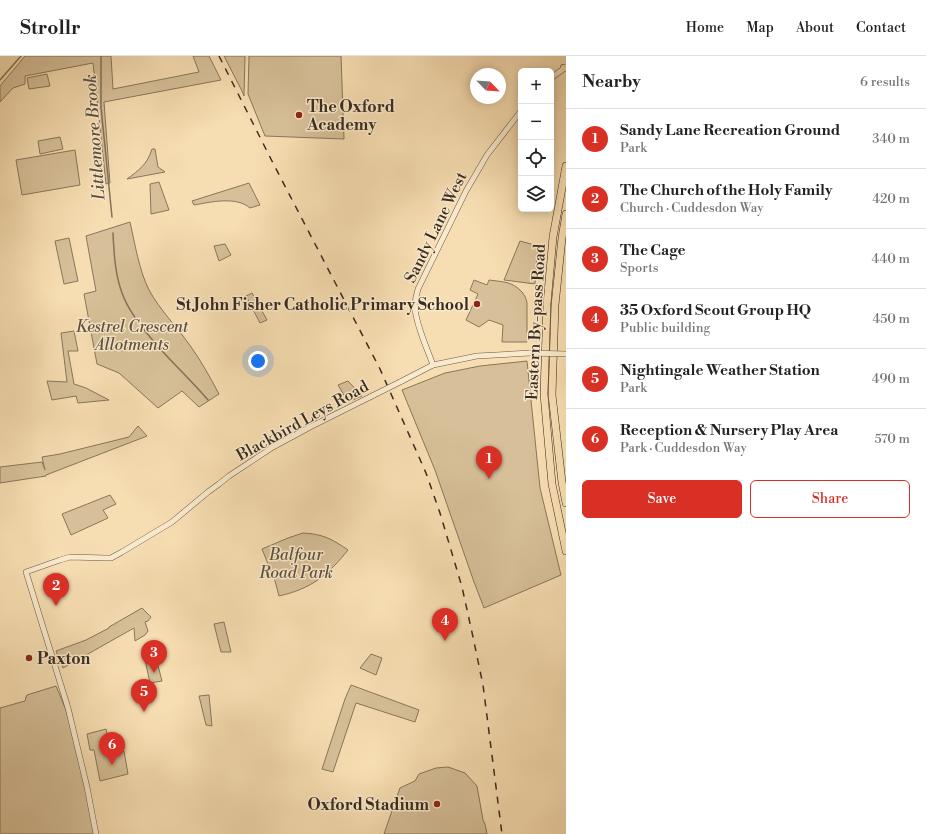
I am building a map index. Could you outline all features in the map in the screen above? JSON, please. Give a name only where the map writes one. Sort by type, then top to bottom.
[{"type":"highway","name":"Eastern By-pass Road","points":[[566,166],[553,237],[547,296],[544,394],[552,484],[566,552]]},
{"type":"highway","name":"Eastern By-pass Road","points":[[566,214],[555,305],[552,395],[562,482],[566,503]]},
{"type":"street","points":[[554,76],[565,68]]},
{"type":"street","name":"Sandy Lane West","points":[[433,365],[417,318],[415,307],[418,289],[466,191],[487,155],[518,115]]},
{"type":"street","name":"Blackbird Leys Road","points":[[96,834],[87,787],[68,708],[26,572],[70,557],[111,558],[172,522],[208,492],[252,461],[301,432],[433,365],[477,356],[530,353],[566,354]]},
{"type":"green space","points":[[25,56],[111,56],[113,89],[199,72],[193,56],[209,56],[221,80],[104,102],[110,183],[106,184],[93,63],[25,76],[25,84],[13,88],[0,102],[0,86]]},
{"type":"green space","points":[[224,56],[245,56],[244,96],[241,89]]},
{"type":"green space","name":"The Oxford Academy","points":[[249,56],[341,56],[344,139],[265,136],[248,94]]},
{"type":"green space","points":[[47,74],[50,86],[29,89],[27,78]]},
{"type":"green space","points":[[60,137],[63,149],[40,154],[38,141]]},
{"type":"green space","points":[[152,149],[155,149],[158,167],[165,172],[127,179],[139,170],[145,163]]},
{"type":"green space","points":[[75,150],[80,185],[22,195],[16,160]]},
{"type":"green space","points":[[159,182],[169,210],[151,214],[150,184]]},
{"type":"green space","points":[[249,183],[260,205],[250,208],[238,202],[223,201],[194,205],[192,201]]},
{"type":"green space","name":"Kestrel Crescent Allotments","points":[[130,222],[140,265],[149,290],[193,350],[219,394],[199,407],[182,391],[158,408],[119,373],[97,364],[84,294],[96,291],[86,236]]},
{"type":"green space","points":[[69,238],[78,281],[64,284],[55,241]]},
{"type":"green space","points":[[520,241],[538,246],[535,284],[504,280]]},
{"type":"green space","points":[[225,244],[231,255],[219,261],[214,246]]},
{"type":"green space","points":[[474,280],[487,285],[489,280],[507,283],[515,286],[522,292],[527,303],[527,342],[502,342],[503,325],[489,320],[479,327],[466,320],[478,294],[470,290]]},
{"type":"green space","points":[[252,293],[267,320],[260,323],[246,296]]},
{"type":"green space","points":[[74,331],[78,351],[68,351],[74,384],[86,388],[109,400],[78,403],[76,396],[52,400],[47,381],[67,382],[61,333]]},
{"type":"green space","points":[[527,361],[540,488],[561,575],[484,608],[435,470],[402,390],[445,373],[480,366]]},
{"type":"green space","points":[[348,381],[362,396],[348,402],[338,385]]},
{"type":"green space","points":[[138,426],[147,436],[46,476],[0,483],[0,467],[42,462],[45,470],[42,457],[129,437]]},
{"type":"green space","points":[[110,495],[116,504],[103,510],[108,518],[71,535],[62,514]]},
{"type":"green space","name":"Balfour Road Park","points":[[303,533],[327,538],[348,550],[326,574],[318,580],[310,585],[279,596],[275,581],[262,549]]},
{"type":"green space","points":[[142,608],[151,617],[145,622],[148,631],[145,635],[135,641],[134,628],[63,668],[56,651],[86,640]]},
{"type":"green space","points":[[224,622],[231,652],[221,652],[214,624]]},
{"type":"green space","points":[[371,654],[382,658],[376,675],[360,668]]},
{"type":"green space","points":[[156,658],[162,681],[150,683],[145,660]]},
{"type":"green space","points":[[351,685],[419,710],[415,722],[356,703],[333,772],[322,769],[345,699]]},
{"type":"green space","points":[[56,686],[66,710],[87,787],[96,834],[0,834],[0,708],[25,701],[27,695]]},
{"type":"green space","points":[[209,695],[212,726],[206,725],[199,696]]},
{"type":"green space","points":[[106,729],[109,742],[112,742],[113,751],[109,752],[109,754],[124,751],[128,774],[100,781],[94,750],[90,750],[87,734]]},
{"type":"green space","name":"Oxford Stadium","points":[[448,767],[465,773],[477,786],[487,834],[384,834],[400,788],[415,781],[419,774],[436,768]]},
{"type":"waterway","points":[[0,80],[21,56]]},
{"type":"waterway","name":"Littlemore Brook","points":[[101,56],[101,107],[112,217]]},
{"type":"waterway","name":"Littlemore Brook","points":[[113,233],[116,271],[124,299],[142,327],[208,400]]},
{"type":"railway","points":[[219,56],[380,369],[426,473],[440,513],[462,587],[473,637],[483,685],[502,834]]},
{"type":"place","name":"The Oxford Academy","points":[[299,115]]},
{"type":"place","name":"St John Fisher Catholic Primary School","points":[[477,304]]},
{"type":"place","name":"Sandy Lane Recreation Ground","points":[[489,479]]},
{"type":"place","name":"The Church of the Holy Family","points":[[56,606]]},
{"type":"place","name":"35 Oxford Scout Group HQ","points":[[445,641]]},
{"type":"place","name":"Paxton","points":[[29,658]]},
{"type":"place","name":"The Cage","points":[[154,673]]},
{"type":"place","name":"Nightingale Weather Station","points":[[144,712]]},
{"type":"place","name":"Reception & Nursery Play Area","points":[[112,765]]},
{"type":"place","name":"Oxford Stadium","points":[[437,804]]}]
